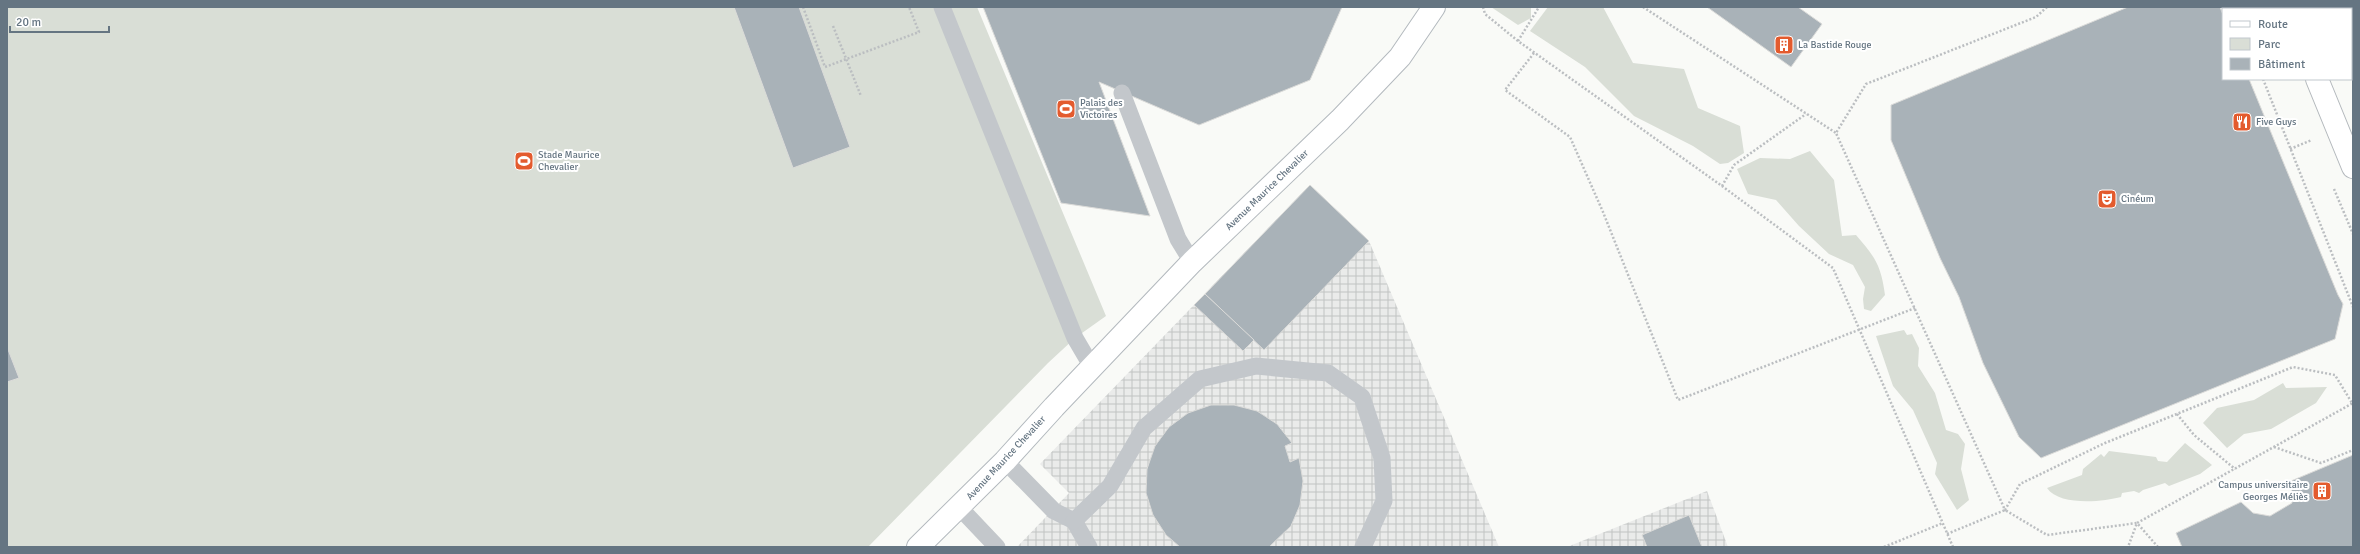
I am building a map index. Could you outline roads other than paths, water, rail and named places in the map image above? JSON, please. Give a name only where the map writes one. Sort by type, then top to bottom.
[{"type":"street","name":"Avenue Maurice Chevalier","points":[[918,547],[1006,461],[1092,367],[1192,262],[1340,120],[1400,57],[1434,7]]},
{"type":"street","points":[[2318,80],[2353,167]]},
{"type":"lane","points":[[942,7],[1075,338],[1092,367]]},
{"type":"lane","points":[[1122,93],[1178,239],[1192,262]]},
{"type":"lane","points":[[1074,522],[1110,486],[1144,428],[1200,379],[1256,366],[1328,373],[1362,397],[1382,458],[1384,501],[1363,547]]},
{"type":"lane","points":[[1006,461],[1054,511],[1074,522],[1089,547]]},
{"type":"lane","points":[[959,507],[997,547]]},
{"type":"place","name":"La Bastide Rouge","points":[[1784,45]]},
{"type":"place","name":"Palais des Victoires","points":[[1066,109]]},
{"type":"place","name":"Five Guys","points":[[2242,122]]},
{"type":"place","name":"Stade Maurice Chevalier","points":[[524,161]]},
{"type":"place","name":"Cinéum","points":[[2107,199]]},
{"type":"place","name":"Campus universitaire Georges Méliès","points":[[2322,491]]}]
